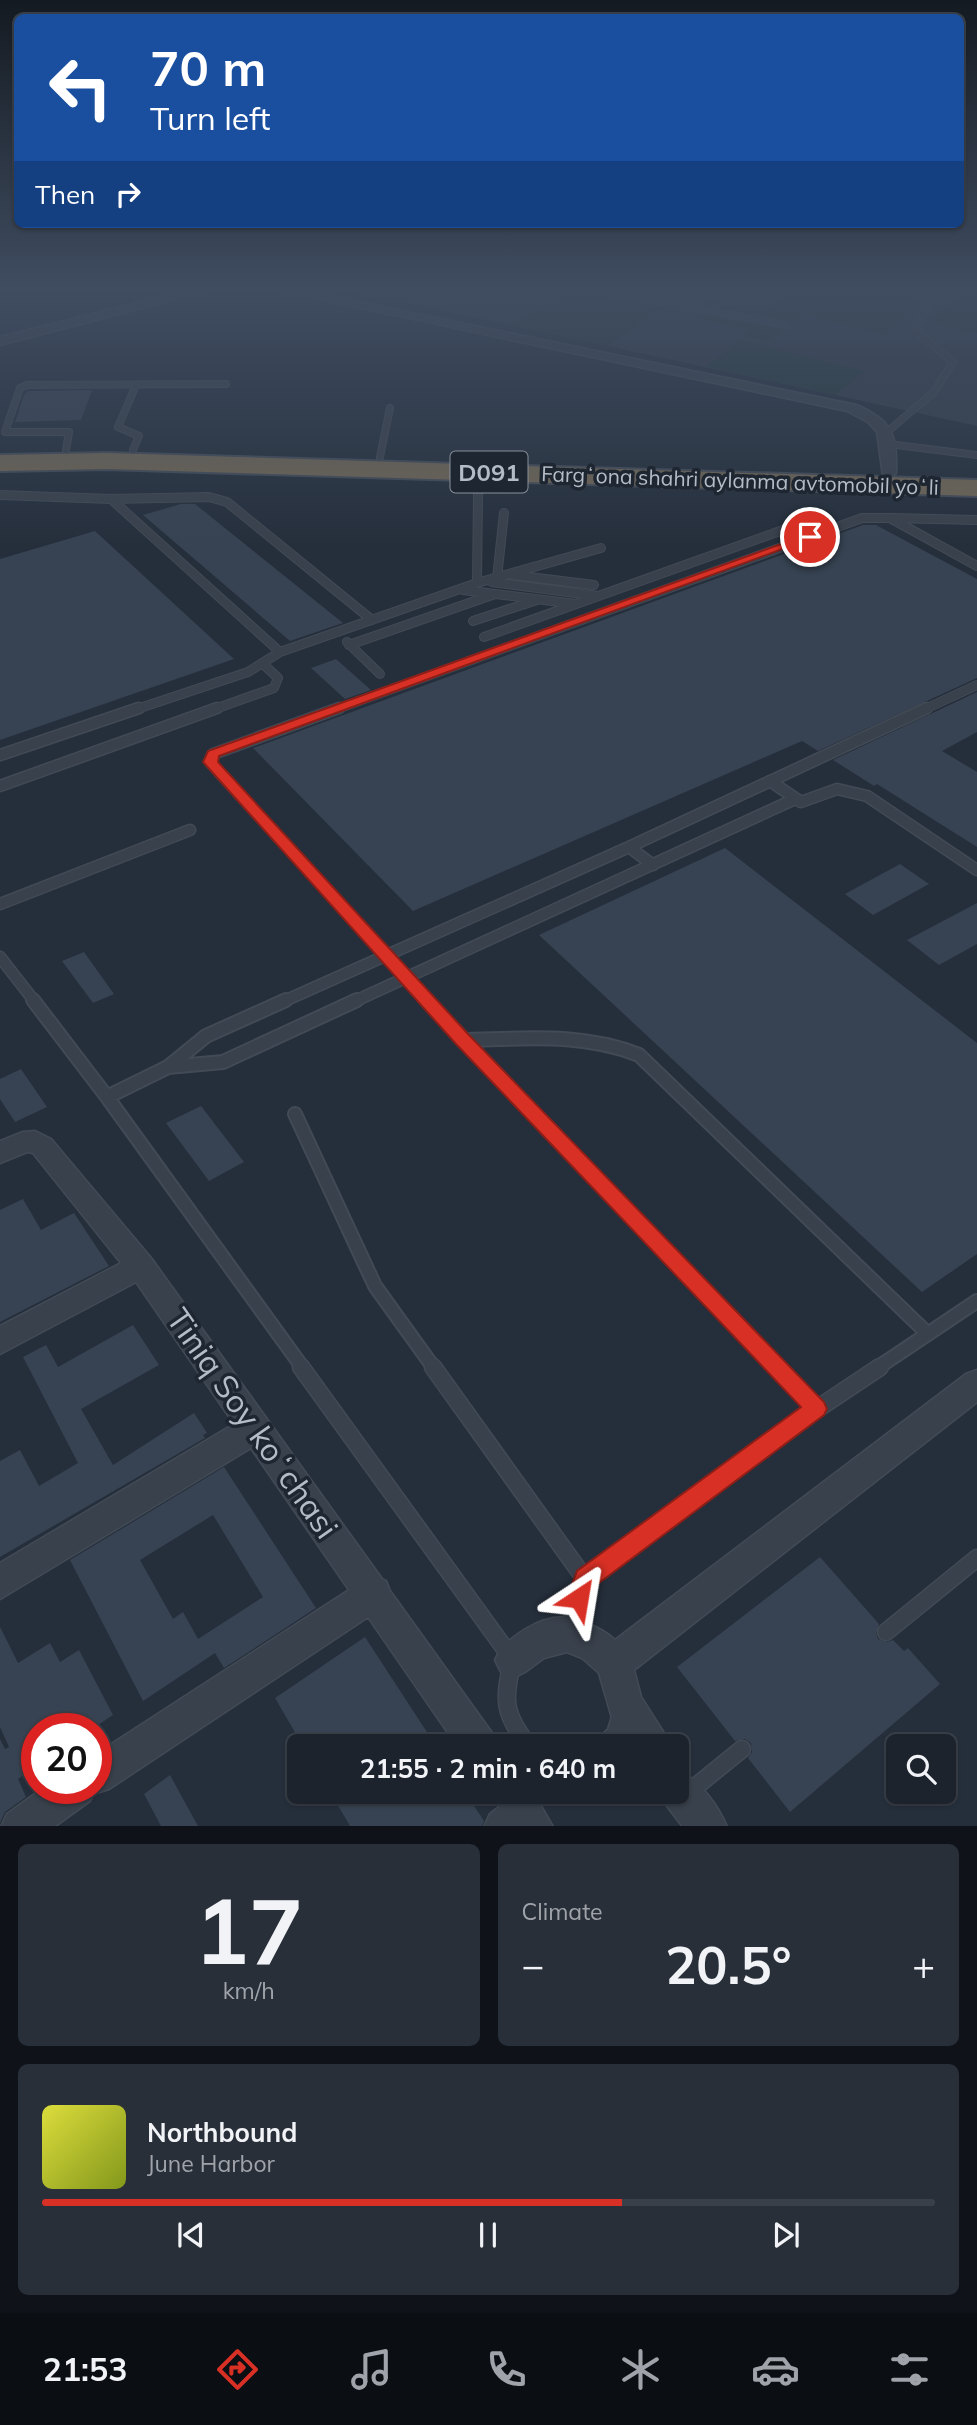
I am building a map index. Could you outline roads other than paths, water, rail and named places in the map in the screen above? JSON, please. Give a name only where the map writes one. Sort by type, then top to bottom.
[{"type":"highway","name":"Fargʻona shahri aylanma avtomobil yoʻli","points":[[0,452],[133,450],[888,473],[976,488]]},
{"type":"highway","name":"Fargʻona shahri aylanma avtomobil yoʻli","points":[[0,463],[107,461],[976,488]]},
{"type":"street","points":[[693,375],[851,408],[877,421],[888,438],[888,473]]},
{"type":"street","name":"Tiniq Soy koʻchasi","points":[[0,1153],[23,1143],[35,1141],[42,1146],[141,1266],[471,1734]]},
{"type":"street","points":[[0,1341],[141,1266]]},
{"type":"street","points":[[614,1664],[977,1384]]},
{"type":"street","points":[[0,1582],[256,1428]]},
{"type":"street","points":[[112,1765],[373,1593]]},
{"type":"street","points":[[513,1660],[537,1642],[567,1635],[593,1644],[614,1664],[625,1705],[643,1734]]},
{"type":"street","points":[[20,1826],[53,1804]]},
{"type":"street","points":[[689,1804],[708,1826]]},
{"type":"lane","points":[[888,438],[948,375]]},
{"type":"lane","points":[[66,450],[69,432],[5,432],[20,388],[27,385],[226,384]]},
{"type":"lane","points":[[133,450],[139,436],[118,427],[136,385]]},
{"type":"lane","points":[[380,457],[390,408]]},
{"type":"lane","points":[[888,438],[977,456]]},
{"type":"lane","points":[[481,582],[478,495],[482,472]]},
{"type":"lane","points":[[0,495],[111,499],[209,497],[227,502],[372,620]]},
{"type":"lane","points":[[111,499],[279,652]]},
{"type":"lane","points":[[497,578],[504,513]]},
{"type":"lane","points":[[890,517],[977,566]]},
{"type":"lane","points":[[817,1409],[463,1040],[210,762],[213,754],[862,518],[977,520]]},
{"type":"lane","points":[[484,637],[794,526]]},
{"type":"lane","points":[[0,755],[248,672],[279,652],[481,582],[601,548]]},
{"type":"lane","points":[[508,575],[594,585]]},
{"type":"lane","points":[[481,582],[600,596]]},
{"type":"lane","points":[[459,590],[578,604]]},
{"type":"lane","points":[[349,645],[495,594]]},
{"type":"lane","points":[[473,621],[540,599]]},
{"type":"lane","points":[[336,632],[380,674]]},
{"type":"lane","points":[[0,786],[274,688],[278,678],[262,663]]},
{"type":"lane","points":[[107,1097],[168,1067],[206,1036],[629,847],[977,685]]},
{"type":"lane","points":[[770,781],[805,803],[837,789],[867,796],[977,870]]},
{"type":"lane","points":[[168,1067],[223,1062],[795,799]]},
{"type":"lane","points":[[0,904],[190,830]]},
{"type":"lane","points":[[629,847],[653,865]]},
{"type":"lane","points":[[0,957],[107,1097],[513,1660],[504,1693],[510,1724],[519,1734]]},
{"type":"lane","points":[[463,1040],[596,1040],[618,1044],[639,1055],[928,1334]]},
{"type":"lane","points":[[295,1114],[376,1286],[585,1579]]},
{"type":"lane","points":[[567,1635],[585,1579],[817,1409],[977,1301]]},
{"type":"lane","points":[[886,1632],[977,1558]]},
{"type":"lane","points":[[615,1734],[625,1705]]},
{"type":"lane","points":[[689,1787],[742,1749]]}]
